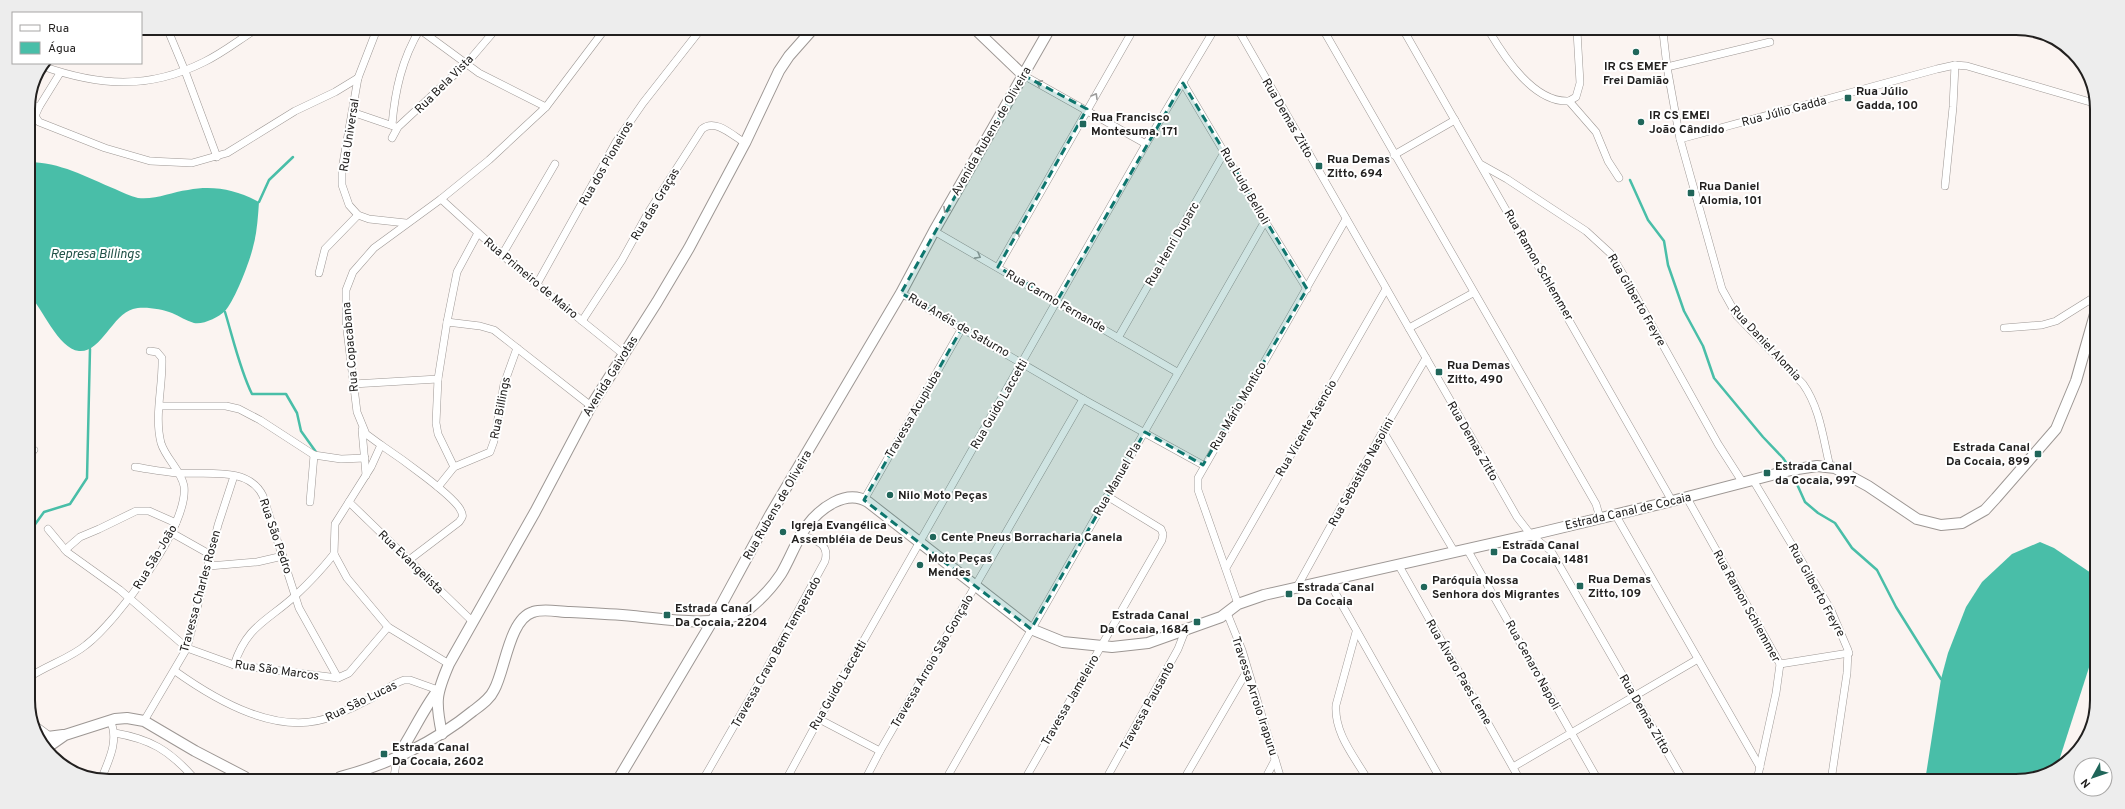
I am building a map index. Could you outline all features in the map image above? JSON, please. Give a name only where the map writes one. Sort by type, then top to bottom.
[{"type":"main road","name":"Avenida Gaivotas","points":[[442,734],[438,710],[438,690],[449,664],[535,512],[591,406],[677,268],[745,143],[779,71],[794,50],[808,35]]},
{"type":"main road","points":[[981,35],[1023,75]]},
{"type":"main road","name":"Avenida Rubens de Oliveira","points":[[934,231],[1046,35]]},
{"type":"main road","name":"Rua Rubens de Oliveira","points":[[621,774],[713,620],[770,515],[901,293],[934,231]]},
{"type":"main road","name":"Estrada Canal de Cocaia","points":[[864,500],[1031,629],[1063,642],[1112,648],[1136,645],[1185,631],[1227,613],[1238,604],[1264,595],[1687,498],[1772,475],[1809,467],[1830,467],[1868,486],[1917,519],[1941,525],[1953,525],[1968,521],[1985,510],[2056,429],[2076,381],[2090,332]]},
{"type":"main road","points":[[349,774],[397,757],[442,734],[477,708],[492,694],[501,675],[515,632],[526,616],[533,612],[632,616],[681,621],[713,620],[736,616],[757,602],[779,576],[801,536],[811,522],[837,501],[850,498],[864,500]]},
{"type":"main road","points":[[397,757],[414,731],[426,706],[438,690]]},
{"type":"main road","points":[[46,737],[65,735],[110,720],[127,718],[144,722],[183,745],[239,774]]},
{"type":"main road","points":[[50,745],[65,735]]},
{"type":"street","points":[[169,35],[185,71],[217,157]]},
{"type":"street","points":[[47,68],[60,73],[111,83],[150,81],[185,71],[205,62],[247,35]]},
{"type":"street","name":"Rua Universal","points":[[358,215],[345,196],[342,185],[342,169],[358,78],[375,35]]},
{"type":"street","points":[[352,112],[395,126],[394,100],[407,53],[417,35]]},
{"type":"street","points":[[428,35],[480,73],[546,107]]},
{"type":"street","name":"Rua Bela Vista","points":[[392,138],[395,126],[467,63],[491,35]]},
{"type":"street","name":"Rua Copacabana","points":[[366,475],[362,428],[353,384],[346,322],[345,297],[349,281],[358,266],[374,248],[406,223],[441,200],[489,160],[546,107],[600,35]]},
{"type":"street","name":"Rua dos Pioneiros","points":[[537,284],[616,142],[643,103],[696,35]]},
{"type":"street","points":[[998,267],[1130,35]]},
{"type":"street","name":"Rua Guido Laccetti","points":[[789,774],[1146,144],[1211,35]]},
{"type":"street","name":"Rua Demas Zitto","points":[[1241,35],[1517,517],[1531,534],[1551,551],[1680,774]]},
{"type":"street","points":[[1326,35],[1473,293],[1596,504],[1600,518]]},
{"type":"street","name":"Rua Ramon Schlemmer","points":[[1406,35],[1672,501]]},
{"type":"street","points":[[1492,35],[1514,68],[1532,86],[1557,100],[1570,101],[1576,97],[1580,83],[1577,35]]},
{"type":"street","name":"Rua Daniel Alomia","points":[[1663,35],[1666,67],[1680,139],[1722,289],[1738,316],[1803,384],[1811,395],[1816,408],[1830,467]]},
{"type":"street","points":[[1666,67],[1770,42]]},
{"type":"street","points":[[1945,186],[1953,107],[1954,65]]},
{"type":"street","name":"Rua Júlio Gadda","points":[[1680,139],[1954,65],[1967,66],[2013,78],[2090,102]]},
{"type":"street","points":[[60,73],[35,116],[39,122],[115,151],[150,161],[184,164],[217,157],[227,153],[295,111],[335,92],[358,78]]},
{"type":"street","points":[[1023,75],[1087,109],[1146,144]]},
{"type":"street","name":"Rua Luigi Belloli","points":[[1183,82],[1307,289]]},
{"type":"street","points":[[1570,101],[1580,115],[1596,132],[1608,161],[1619,178]]},
{"type":"street","points":[[1394,155],[1455,120]]},
{"type":"street","name":"Rua das Graças","points":[[582,321],[622,260],[648,213],[702,129],[706,125],[715,124],[745,143]]},
{"type":"street","name":"Rua Henri Duparc","points":[[1118,338],[1225,151]]},
{"type":"street","points":[[502,255],[555,164]]},
{"type":"street","name":"Rua Gilberto Freyre","points":[[1481,165],[1507,179],[1586,231],[1610,253],[1629,284],[1718,444],[1748,482],[1831,610],[1845,640],[1849,653],[1839,737],[1832,774]]},
{"type":"street","name":"Rua Primeiro de Mairo","points":[[441,200],[502,255],[623,354]]},
{"type":"street","points":[[320,273],[325,249],[358,215],[369,219],[406,223]]},
{"type":"street","name":"Rua Mário Montico","points":[[1238,604],[1198,490],[1198,478],[1203,465],[1307,289],[1346,219]]},
{"type":"street","name":"Rua Manuel Pla","points":[[949,774],[1145,432],[1177,372],[1265,221]]},
{"type":"street","name":"Rua Carmo Fernande","points":[[934,231],[1177,372]]},
{"type":"street","points":[[454,467],[438,434],[436,423],[438,379],[457,272],[478,233]]},
{"type":"street","name":"Rua Vicente Asencio","points":[[1226,568],[1386,289]]},
{"type":"street","name":"Rua Anéis de Saturno","points":[[901,293],[1023,362],[1083,399],[1203,465]]},
{"type":"street","points":[[1409,328],[1473,293]]},
{"type":"street","points":[[2004,328],[2042,325],[2056,320],[2090,300]]},
{"type":"street","points":[[447,322],[486,327],[494,330],[591,406]]},
{"type":"street","name":"Travessa Acupiuba","points":[[864,500],[962,328]]},
{"type":"street","name":"Rua Billings","points":[[438,487],[454,467],[490,452],[494,441],[504,384],[516,348]]},
{"type":"street","name":"Rua São João","points":[[35,674],[88,645],[129,598],[172,533],[176,524],[184,491],[179,473],[167,456],[162,444],[160,406],[162,358],[157,352],[150,351]]},
{"type":"street","name":"Rua Sebastião Nasolini","points":[[1297,587],[1383,431],[1426,358]]},
{"type":"street","points":[[353,384],[438,379]]},
{"type":"street","name":"Travessa Arroio São Gonçalo","points":[[868,774],[1083,399]]},
{"type":"street","points":[[160,406],[226,406],[239,409],[314,455],[341,459],[365,458]]},
{"type":"street","points":[[362,428],[366,434],[438,487],[461,509],[463,517],[447,533],[409,560]]},
{"type":"street","points":[[1383,431],[1454,551]]},
{"type":"street","points":[[381,445],[366,475],[336,524],[334,554],[347,578],[388,627],[449,664]]},
{"type":"street","points":[[310,502],[314,455]]},
{"type":"street","name":"Rua São Pedro","points":[[134,467],[179,473],[234,476],[251,482],[261,491],[295,596],[308,625],[338,678]]},
{"type":"street","name":"Travessa Charles Rosen","points":[[144,722],[187,648],[211,554],[234,476]]},
{"type":"street","name":"Travessa Jameleiro","points":[[1028,774],[1162,540],[1163,534],[1161,529],[1107,496]]},
{"type":"street","name":"Rua Ramon Schlemmer","points":[[1687,498],[1780,664],[1778,687],[1758,774]]},
{"type":"street","name":"Rua Evangelista","points":[[349,502],[472,621]]},
{"type":"street","points":[[65,550],[80,537],[99,530],[136,511],[149,511],[176,524]]},
{"type":"street","points":[[1615,514],[1760,767]]},
{"type":"street","name":"Rua São Marcos","points":[[48,529],[65,550],[129,598],[187,648],[234,665],[338,678]]},
{"type":"street","points":[[172,533],[211,554]]},
{"type":"street","name":"Travessa Cravo Bem Temperado","points":[[706,774],[761,679],[825,561],[826,550],[824,545],[801,536]]},
{"type":"street","name":"Rua Genaro Napoli","points":[[1467,549],[1594,774]]},
{"type":"street","points":[[234,665],[239,649],[248,635],[269,616],[295,596],[334,554]]},
{"type":"street","points":[[209,566],[257,562],[283,556]]},
{"type":"street","name":"Rua Álvaro Paes Leme","points":[[1398,564],[1517,774]]},
{"type":"street","points":[[1328,580],[1437,774]]},
{"type":"street","name":"Travessa Arroio Irapuru","points":[[1227,613],[1242,650],[1247,671],[1280,774]]},
{"type":"street","points":[[338,678],[349,673],[388,627]]},
{"type":"street","name":"Travessa Pausanto","points":[[1109,774],[1178,650],[1185,631]]},
{"type":"street","points":[[1356,632],[1336,705],[1336,715],[1341,735],[1364,774]]},
{"type":"street","points":[[1780,664],[1849,653]]},
{"type":"street","points":[[1513,767],[1698,659]]},
{"type":"street","name":"Rua São Lucas","points":[[175,671],[210,694],[238,707],[269,719],[294,724],[317,722],[332,717],[372,698],[404,680],[410,680],[438,690]]},
{"type":"street","points":[[1187,774],[1247,671]]},
{"type":"street","points":[[819,719],[880,751]]},
{"type":"street","points":[[103,773],[112,748],[115,733],[110,720]]},
{"type":"street","points":[[115,733],[142,738],[156,744],[167,751],[190,774]]},
{"type":"street","points":[[394,774],[397,757]]},
{"type":"street","points":[[1267,774],[1275,760]]},
{"type":"highlighted area","points":[[1023,75],[1087,109],[998,267],[1057,301],[1183,83],[1307,289],[1203,465],[1145,432],[1031,629],[864,500],[962,328],[901,293]]},
{"type":"water","name":"Represa Billings","points":[[35,163],[62,167],[138,198],[151,198],[182,191],[216,188],[242,194],[259,202],[254,242],[245,271],[229,306],[215,318],[206,322],[194,323],[163,310],[137,308],[119,318],[94,346],[87,350],[79,351],[71,349],[64,343],[35,302]]},
{"type":"water","points":[[2040,542],[2054,548],[2090,572],[2090,664],[2059,760],[2031,773],[1926,774],[1941,679],[1948,653],[1966,607],[1982,582],[2012,554]]},
{"type":"waterway","points":[[259,202],[269,180],[293,157]]},
{"type":"waterway","points":[[1630,180],[1648,220],[1664,241],[1668,265],[1684,311],[1703,346],[1714,378],[1763,437],[1783,458],[1789,467]]},
{"type":"waterway","points":[[225,312],[240,364],[252,394],[286,394],[297,413],[301,431],[316,452]]},
{"type":"waterway","points":[[35,524],[44,512],[70,504],[87,478],[90,349]]},
{"type":"waterway","points":[[1792,473],[1805,502],[1818,513],[1835,523],[1852,548],[1877,570],[1896,607],[1941,679]]},
{"type":"place","name":"IR CS EMEF Frei Damião","points":[[1636,52]]},
{"type":"place","name":"Rua Júlio Gadda, 100","points":[[1848,98]]},
{"type":"place","name":"IR CS EMEI João Cândido","points":[[1641,122]]},
{"type":"place","name":"Rua Francisco Montesuma, 171","points":[[1083,124]]},
{"type":"place","name":"Rua Demas Zitto, 694","points":[[1319,166]]},
{"type":"place","name":"Rua Daniel Alomia, 101","points":[[1691,193]]},
{"type":"place","name":"Rua Demas Zitto, 490","points":[[1439,372]]},
{"type":"place","name":"Estrada Canal Da Cocaia, 899","points":[[2038,454]]},
{"type":"place","name":"Estrada Canal da Cocaia, 997","points":[[1767,473]]},
{"type":"place","name":"Nilo Moto Peças","points":[[890,495]]},
{"type":"place","name":"Igreja Evangélica Assembléia de Deus","points":[[783,532]]},
{"type":"place","name":"Cente Pneus Borracharia Canela","points":[[933,537]]},
{"type":"place","name":"Estrada Canal Da Cocaia, 1481","points":[[1494,552]]},
{"type":"place","name":"Moto Peças Mendes","points":[[920,565]]},
{"type":"place","name":"Rua Demas Zitto, 109","points":[[1580,586]]},
{"type":"place","name":"Paróquia Nossa Senhora dos Migrantes","points":[[1424,587]]},
{"type":"place","name":"Estrada Canal Da Cocaia","points":[[1289,594]]},
{"type":"place","name":"Estrada Canal Da Cocaia, 2204","points":[[667,615]]},
{"type":"place","name":"Estrada Canal Da Cocaia, 1684","points":[[1197,622]]},
{"type":"place","name":"Estrada Canal Da Cocaia, 2602","points":[[384,754]]}]
